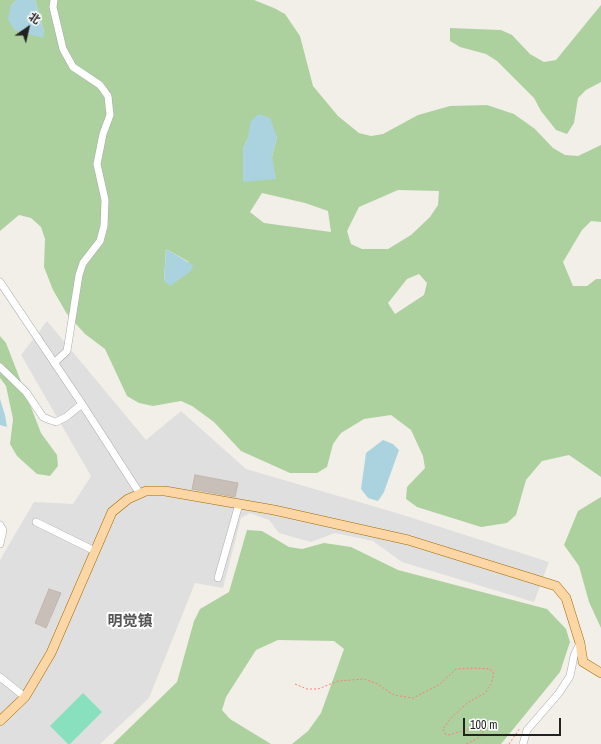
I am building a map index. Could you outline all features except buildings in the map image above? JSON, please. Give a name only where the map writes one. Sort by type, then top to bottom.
[{"type":"main road","points":[[0,721],[25,697],[51,653],[112,512],[128,499],[146,491],[165,491],[239,504],[408,540],[556,586],[566,598],[580,643],[583,662],[601,673]]},
{"type":"street","points":[[54,0],[53,7],[63,49],[72,66],[100,85],[108,96],[110,114],[103,134],[97,164],[105,200],[104,226],[100,241],[83,263],[79,275],[67,351],[54,363]]},
{"type":"street","points":[[0,282],[140,494]]},
{"type":"street","points":[[0,367],[26,392],[43,417],[56,422],[66,417],[82,404]]},
{"type":"street","points":[[218,578],[239,504]]},
{"type":"street","points":[[36,522],[95,551]]},
{"type":"street","points":[[0,525],[3,530],[0,544]]},
{"type":"street","points":[[522,744],[527,730],[559,692],[570,676],[574,656],[580,643]]},
{"type":"street","points":[[0,677],[25,697]]},
{"type":"path","points":[[294,684],[307,689],[318,689],[338,681],[363,679],[376,683],[394,695],[413,698],[439,685],[456,669],[490,669],[494,674],[488,689],[467,703],[450,719],[443,729],[445,734],[449,735],[468,729],[480,729],[483,732],[480,737],[466,744]]},
{"type":"shaded area","points":[[47,321],[146,440],[181,411],[246,469],[400,514],[549,562],[534,602],[402,562],[373,541],[335,533],[311,542],[279,533],[269,520],[250,513],[241,518],[223,588],[195,583],[149,698],[100,744],[0,744],[0,560],[34,502],[73,504],[91,476],[21,355]]},
{"type":"green space","points":[[0,0],[17,0],[11,5],[44,32],[35,0],[254,0],[274,8],[285,14],[300,36],[313,86],[338,116],[359,133],[371,136],[383,134],[418,115],[450,106],[487,105],[514,114],[535,129],[553,148],[565,155],[578,156],[601,145],[601,222],[591,221],[582,230],[563,262],[573,286],[587,286],[596,279],[601,279],[601,477],[569,455],[542,461],[526,480],[516,515],[507,523],[481,527],[417,507],[406,499],[407,487],[425,468],[423,456],[411,430],[391,415],[364,419],[341,433],[333,444],[327,467],[317,473],[290,473],[241,451],[214,422],[192,406],[181,401],[153,406],[139,403],[127,396],[105,349],[85,334],[67,314],[53,290],[44,267],[45,239],[41,227],[31,218],[19,215],[0,231]],"holes":[[[277,137],[272,156],[243,149],[247,140]],[[398,190],[439,191],[438,205],[430,217],[411,235],[388,249],[362,249],[351,244],[347,231],[359,207]],[[262,193],[305,203],[328,211],[331,232],[264,223],[250,212]],[[166,249],[189,262],[164,281]],[[419,274],[427,283],[424,295],[395,314],[388,303],[407,279]]]},
{"type":"green space","points":[[601,5],[601,82],[586,90],[578,98],[574,123],[567,134],[556,130],[541,111],[534,98],[497,61],[486,54],[460,47],[450,41],[450,28],[501,30],[512,35],[530,54],[544,62],[556,60]]},
{"type":"green space","points":[[0,336],[6,343],[41,433],[57,455],[58,466],[50,476],[37,474],[17,456],[10,444],[13,419],[6,386],[0,378]]},
{"type":"green space","points":[[601,497],[601,628],[589,602],[579,566],[564,545],[578,511]]},
{"type":"green space","points":[[247,530],[262,531],[289,547],[302,549],[324,543],[351,547],[398,570],[547,609],[566,629],[570,642],[560,672],[501,744],[292,744],[308,731],[321,713],[344,649],[334,641],[278,640],[256,650],[226,697],[222,710],[230,719],[271,744],[113,744],[177,682],[194,621],[200,609],[229,592]]},
{"type":"green space","points":[[83,693],[102,712],[70,744],[68,744],[50,726]]},
{"type":"water","points":[[17,0],[35,0],[44,32],[43,38],[14,30],[8,19],[11,5]]},
{"type":"water","points":[[259,114],[270,118],[277,137],[272,156],[276,179],[243,182],[243,149],[247,140],[251,121]]},
{"type":"water","points":[[166,249],[193,265],[191,271],[170,286],[164,281]]},
{"type":"water","points":[[0,399],[5,415],[7,427],[0,425]]},
{"type":"water","points":[[383,440],[393,444],[399,450],[384,492],[378,501],[368,498],[361,489],[366,453]]},
{"type":"district","name":"明觉镇","points":[[130,622]]}]
